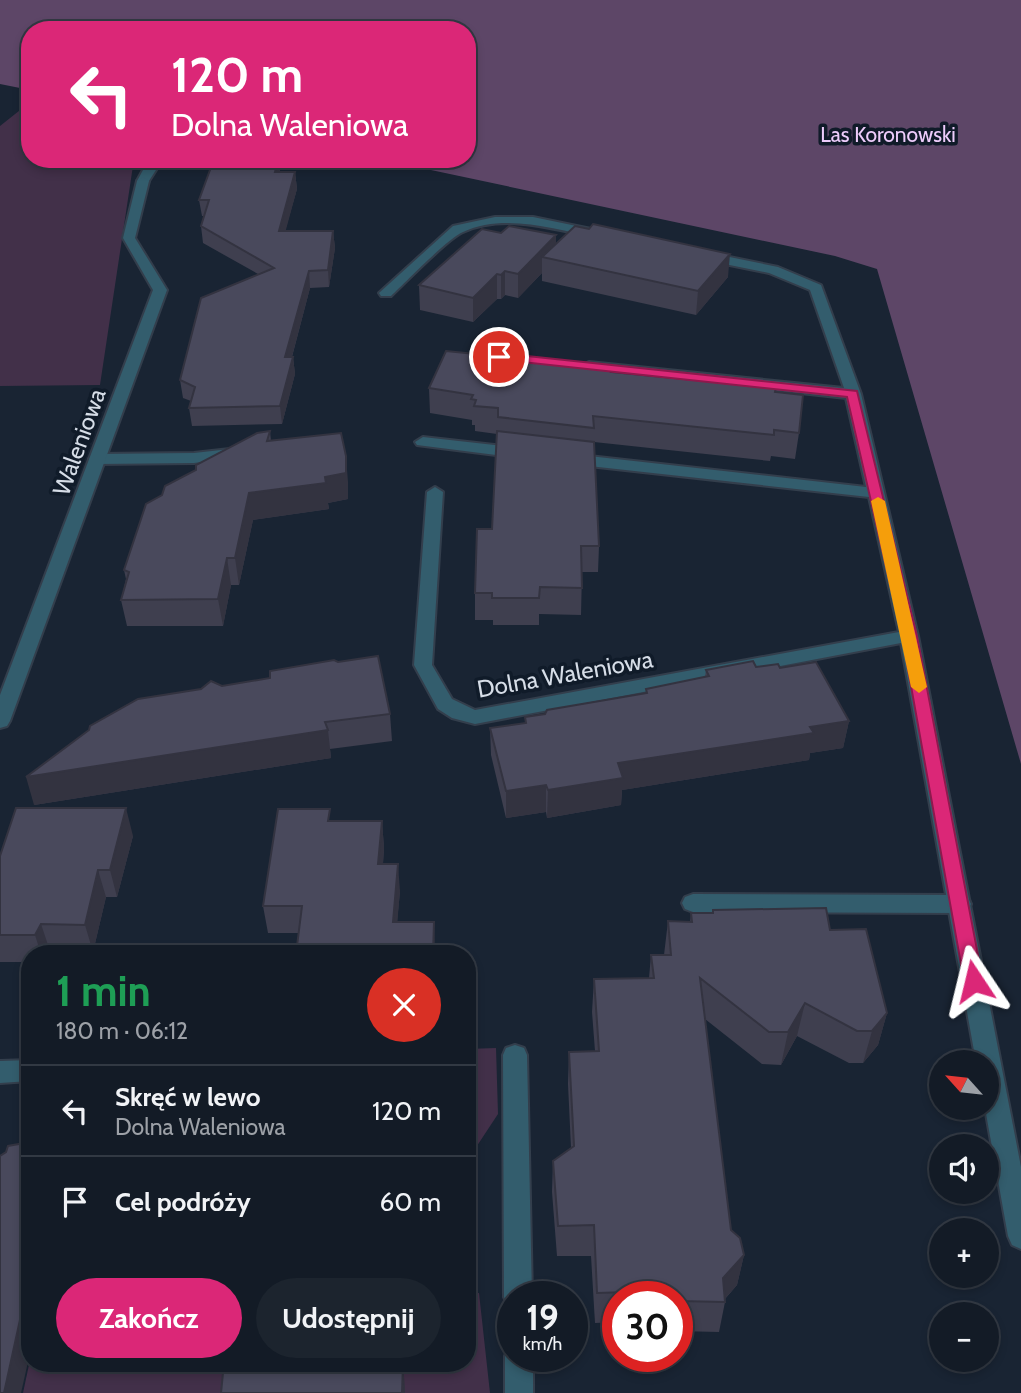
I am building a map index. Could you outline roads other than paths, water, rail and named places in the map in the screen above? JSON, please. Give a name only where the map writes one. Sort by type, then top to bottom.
[{"type":"street","name":"Waleniowa","points":[[0,721],[160,290],[129,238],[143,181],[149,168]]},
{"type":"street","points":[[386,293],[458,229],[477,224],[533,221],[613,237]]},
{"type":"street","points":[[693,254],[773,270],[816,288],[853,394],[909,636],[1021,1236]]},
{"type":"street","points":[[567,364],[853,394]]},
{"type":"street","points":[[423,442],[534,454]]},
{"type":"street","points":[[97,458],[194,458],[258,452]]},
{"type":"street","points":[[561,457],[876,493]]},
{"type":"street","name":"Dolna Waleniowa","points":[[435,492],[423,665],[445,704],[459,713],[475,716],[909,636]]},
{"type":"street","points":[[693,903],[960,904]]},
{"type":"street","points":[[515,1055],[518,1281]]},
{"type":"street","points":[[0,1072],[21,1071]]},
{"type":"street","points":[[519,1372],[519,1393]]},
{"type":"park label","name":"Las Koronowski","points":[[888,134]]}]
